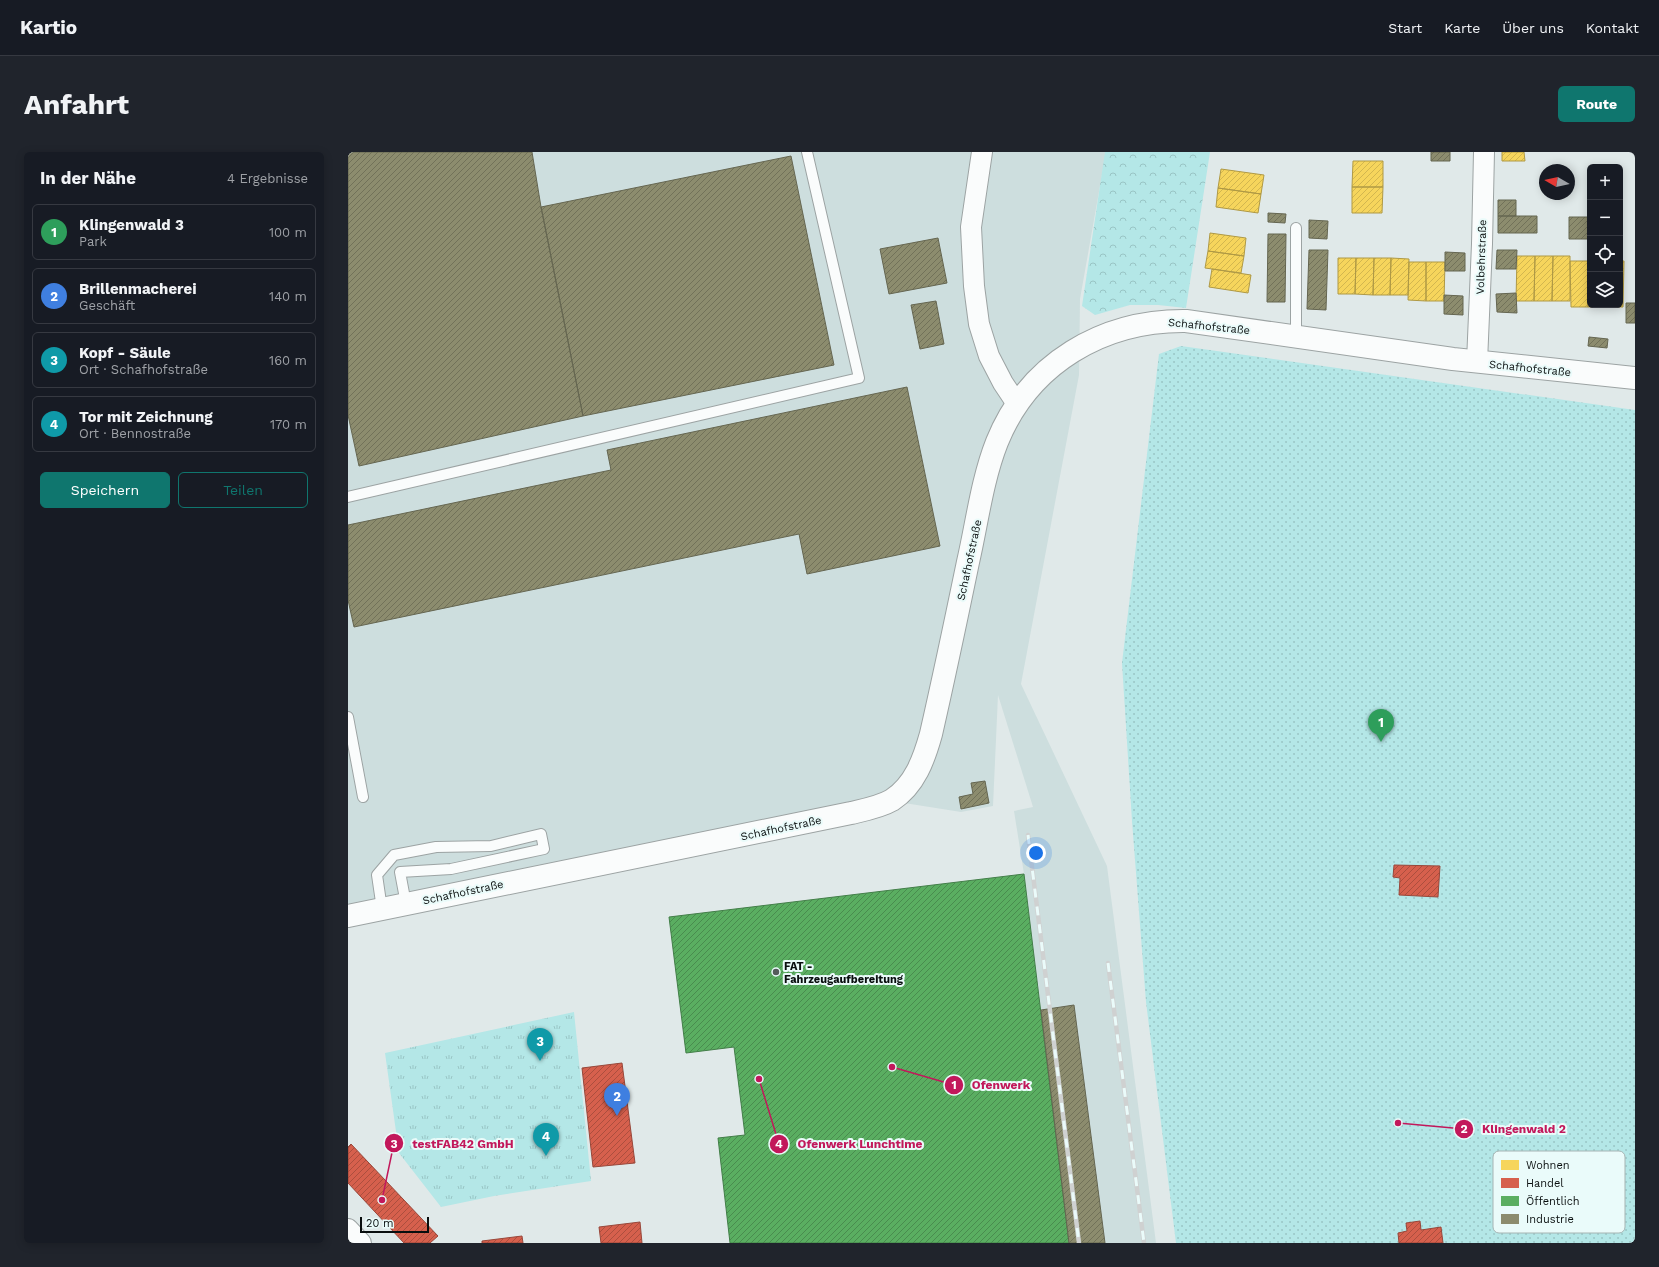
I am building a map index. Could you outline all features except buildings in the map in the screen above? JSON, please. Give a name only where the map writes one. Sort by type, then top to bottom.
[{"type":"street","points":[[982,152],[971,227],[974,286],[980,324],[989,356],[1003,383],[1017,404]]},
{"type":"street","name":"Volbehrstraße","points":[[1477,362],[1484,152]]},
{"type":"street","name":"Schafhofstraße","points":[[348,916],[851,813],[892,800],[915,776],[924,759],[933,727],[990,462],[1000,435],[1017,404],[1046,371],[1071,352],[1104,335],[1138,324],[1164,321],[1186,321],[1477,362],[1635,378]]},
{"type":"lane","points":[[348,497],[859,378],[807,152]]},
{"type":"lane","points":[[1296,228],[1296,336]]},
{"type":"lane","points":[[348,717],[363,797]]},
{"type":"lane","points":[[382,909],[376,875],[394,855],[436,847],[491,846],[541,834],[544,849],[451,869],[400,872],[406,904]]},
{"type":"shaded area","points":[[348,152],[1106,152],[1080,299],[1079,375],[1021,684],[1107,866],[1156,1243],[1069,1243],[1024,874],[1014,811],[1033,807],[998,695],[993,806],[961,812],[879,799],[348,908]]},
{"type":"green space","points":[[1105,152],[1210,152],[1186,308],[1158,305],[1130,305],[1095,315],[1082,306]]},
{"type":"green space","points":[[1181,346],[1635,410],[1635,1243],[1176,1243],[1146,1002],[1122,663],[1159,354]]},
{"type":"green space","points":[[574,1012],[591,1181],[494,1196],[441,1207],[399,1153],[385,1053]]},
{"type":"railway","points":[[1028,835],[1079,1243]]},
{"type":"railway","points":[[1108,963],[1144,1243]]},
{"type":"place","name":"Klingenwald 3","points":[[1381,742]]},
{"type":"place","name":"FAT - Fahrzeugaufbereitung","points":[[776,972]]},
{"type":"place","name":"Kopf - Säule","points":[[540,1061]]},
{"type":"place","name":"Ofenwerk","points":[[892,1067]]},
{"type":"place","name":"Ofenwerk Lunchtime","points":[[759,1079]]},
{"type":"place","name":"Brillenmacherei","points":[[617,1116]]},
{"type":"place","name":"Klingenwald 2","points":[[1398,1123]]},
{"type":"place","name":"Tor mit Zeichnung","points":[[546,1156]]},
{"type":"place","name":"testFAB42 GmbH","points":[[382,1200]]}]
